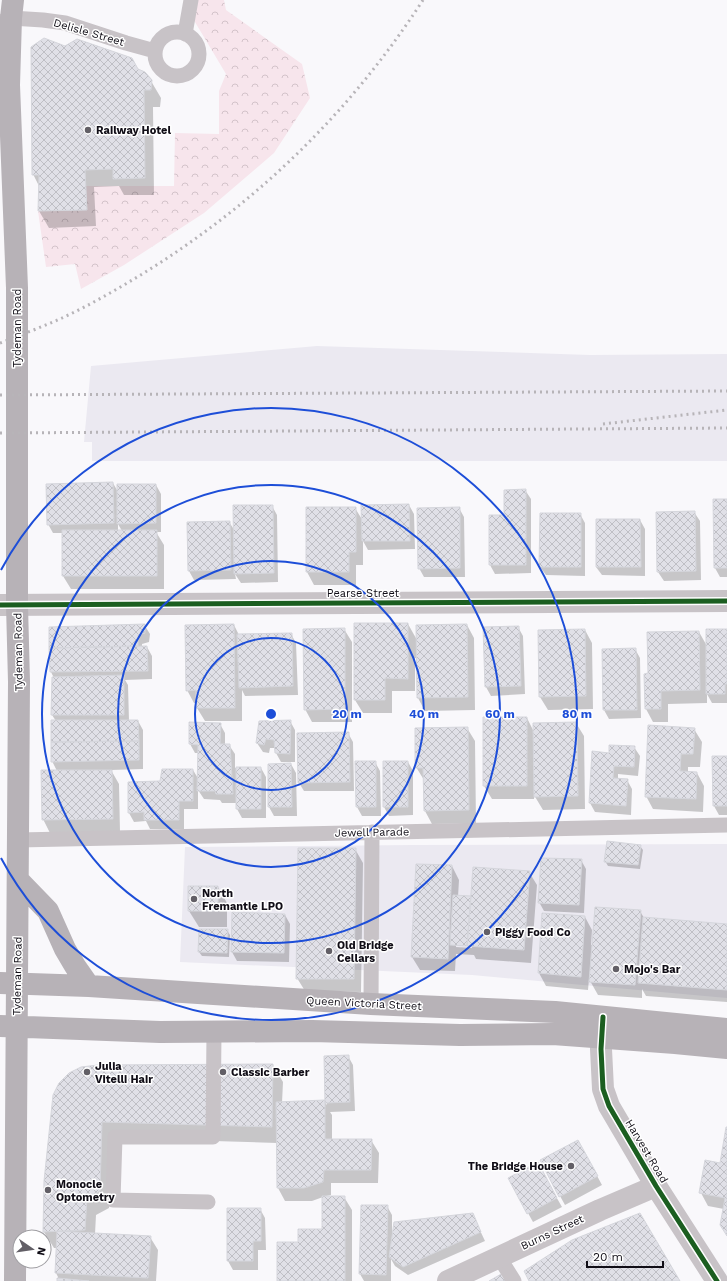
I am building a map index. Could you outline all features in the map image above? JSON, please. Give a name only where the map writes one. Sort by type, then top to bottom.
[{"type":"main road","name":"Tydeman Road","points":[[8,14],[9,84],[17,288],[9,605],[19,682],[18,880],[8,983],[15,1281]]},
{"type":"main road","points":[[18,880],[48,911],[65,949],[89,986]]},
{"type":"main road","name":"Queen Victoria Street","points":[[8,983],[89,986],[371,1004],[555,1012],[602,1027],[727,1048]]},
{"type":"main road","name":"Queen Victoria Street","points":[[8,1026],[160,1032],[312,1031],[460,1035],[532,1034],[602,1027],[727,1029]]},
{"type":"street","name":"Pearse Street","points":[[9,605],[727,601]]},
{"type":"street","name":"Harvest Road","points":[[602,1027],[601,1049],[603,1089],[605,1098],[656,1186],[717,1281]]},
{"type":"street","name":"Burns Street","points":[[448,1281],[600,1210],[656,1186]]},
{"type":"lane","points":[[185,34],[191,0]]},
{"type":"lane","name":"Delisle Street","points":[[8,14],[65,23],[155,51]]},
{"type":"lane","points":[[178,32],[185,34],[196,43],[199,58],[196,65],[192,71],[186,75],[173,76],[166,74],[157,64],[155,51],[156,44],[166,35],[178,32]]},
{"type":"lane","name":"Jewell Parade","points":[[18,840],[727,825]]},
{"type":"lane","points":[[371,1004],[372,832]]},
{"type":"lane","points":[[208,1202],[113,1200],[115,1137],[213,1136],[214,1032]]},
{"type":"lane","points":[[499,1257],[514,1281]]},
{"type":"shaded area","points":[[317,346],[590,355],[727,354],[727,461],[92,461],[92,442],[84,442],[91,366]]},
{"type":"shaded area","points":[[727,844],[727,998],[472,975],[180,962],[185,847]]},
{"type":"green space","points":[[197,0],[224,0],[226,10],[302,64],[310,98],[274,153],[204,213],[124,265],[81,289],[75,264],[46,267],[38,211],[87,210],[86,186],[174,186],[175,133],[219,134],[219,91],[226,74],[192,17]]},
{"type":"building","name":"Railway Hotel","points":[[44,38],[65,46],[77,39],[132,58],[138,69],[145,72],[152,80],[151,90],[144,90],[145,178],[113,179],[113,169],[85,170],[87,210],[38,211],[39,175],[32,175],[31,47]]},
{"type":"building","points":[[113,482],[114,523],[47,525],[46,484]]},
{"type":"building","points":[[117,484],[156,484],[156,523],[117,524]]},
{"type":"building","points":[[526,489],[526,565],[489,565],[489,515],[504,515],[504,490]]},
{"type":"building","points":[[713,499],[727,499],[727,568],[714,568]]},
{"type":"building","points":[[409,504],[410,541],[362,541],[361,505]]},
{"type":"building","points":[[233,505],[273,505],[274,573],[234,574]]},
{"type":"building","points":[[306,507],[356,507],[356,552],[349,552],[349,572],[306,572]]},
{"type":"building","points":[[460,507],[460,568],[418,569],[417,508]]},
{"type":"building","points":[[695,511],[696,571],[657,572],[656,512]]},
{"type":"building","points":[[540,513],[581,513],[581,567],[539,567]]},
{"type":"building","points":[[596,519],[640,519],[641,567],[596,567]]},
{"type":"building","points":[[230,521],[231,570],[188,571],[187,522]]},
{"type":"building","points":[[62,530],[157,530],[157,576],[62,576]]},
{"type":"building","points":[[354,623],[408,623],[408,679],[385,678],[385,700],[354,700]]},
{"type":"building","points":[[145,624],[145,633],[138,635],[138,646],[49,648],[49,627]]},
{"type":"building","points":[[234,624],[235,708],[196,708],[196,690],[186,691],[185,625]]},
{"type":"building","points":[[467,624],[468,697],[417,698],[416,625]]},
{"type":"building","points":[[519,626],[521,686],[485,687],[483,627]]},
{"type":"building","points":[[345,628],[345,709],[304,710],[303,629]]},
{"type":"building","points":[[585,629],[586,696],[539,697],[538,630]]},
{"type":"building","points":[[706,629],[727,629],[727,684],[725,684],[725,694],[706,694]]},
{"type":"building","points":[[699,631],[700,690],[661,691],[661,709],[645,709],[644,674],[648,673],[647,632]]},
{"type":"building","points":[[292,633],[293,686],[239,688],[237,634]]},
{"type":"building","points":[[147,646],[148,671],[50,672],[49,648]]},
{"type":"building","points":[[636,648],[637,710],[603,710],[602,649]]},
{"type":"building","points":[[124,675],[124,715],[51,715],[52,677]]},
{"type":"building","points":[[483,717],[527,717],[527,786],[483,786]]},
{"type":"building","points":[[51,720],[138,720],[139,741],[51,742]]},
{"type":"building","points":[[291,720],[290,754],[275,753],[274,740],[266,739],[264,745],[256,743],[259,721]]},
{"type":"building","points":[[189,722],[221,723],[220,744],[230,744],[233,794],[216,794],[215,791],[197,791],[198,745],[189,744]]},
{"type":"building","points":[[577,722],[578,796],[534,797],[533,723]]},
{"type":"building","points":[[648,725],[695,728],[693,754],[681,754],[680,771],[697,772],[696,799],[645,797]]},
{"type":"building","points":[[468,727],[469,810],[424,811],[423,768],[415,768],[415,728]]},
{"type":"building","points":[[349,732],[350,782],[298,783],[297,733]]},
{"type":"building","points":[[139,741],[139,760],[51,762],[51,742]]},
{"type":"building","points":[[609,745],[635,746],[634,767],[614,766],[613,778],[628,779],[626,806],[589,803],[592,751],[609,753]]},
{"type":"building","points":[[712,756],[727,756],[727,806],[713,806]]},
{"type":"building","points":[[355,761],[376,761],[376,807],[356,807]]},
{"type":"building","points":[[383,761],[408,761],[408,807],[383,807]]},
{"type":"building","points":[[291,763],[292,807],[268,807],[268,764]]},
{"type":"building","points":[[236,767],[261,767],[261,809],[236,809]]},
{"type":"building","points":[[162,769],[193,769],[193,801],[179,801],[179,820],[144,820],[144,812],[128,813],[128,782],[160,781]]},
{"type":"building","points":[[41,770],[112,770],[113,819],[42,820]]},
{"type":"building","points":[[607,841],[641,845],[638,865],[604,862]]},
{"type":"building","points":[[298,848],[356,848],[354,979],[296,979]]},
{"type":"building","points":[[541,858],[582,859],[579,905],[538,903]]},
{"type":"building","points":[[416,864],[452,865],[448,959],[411,957]]},
{"type":"building","points":[[473,867],[530,871],[524,950],[467,946]]},
{"type":"building","points":[[188,886],[218,886],[218,911],[188,911]]},
{"type":"building","points":[[453,895],[471,896],[467,946],[450,945]]},
{"type":"building","points":[[595,907],[641,910],[635,985],[589,982]]},
{"type":"building","points":[[232,912],[285,914],[284,953],[231,952]]},
{"type":"building","points":[[542,913],[585,916],[581,977],[538,973]]},
{"type":"building","points":[[643,917],[727,924],[727,990],[638,983]]},
{"type":"building","points":[[199,929],[228,929],[227,953],[198,952]]},
{"type":"building","points":[[349,1055],[350,1102],[325,1103],[324,1056]]},
{"type":"building","points":[[273,1064],[272,1127],[102,1122],[100,1191],[87,1198],[85,1230],[52,1232],[52,1229],[43,1229],[44,1181],[53,1095],[59,1083],[69,1073],[81,1067],[98,1065]]},
{"type":"building","points":[[325,1100],[325,1139],[372,1139],[371,1170],[324,1170],[323,1182],[304,1188],[277,1188],[276,1102]]},
{"type":"building","points":[[726,1127],[727,1236],[720,1225],[725,1198],[699,1193],[705,1160],[720,1163]]},
{"type":"building","points":[[578,1140],[598,1176],[559,1197],[540,1160]]},
{"type":"building","points":[[538,1162],[557,1198],[527,1214],[508,1178]]},
{"type":"building","points":[[322,1196],[345,1196],[345,1281],[277,1281],[277,1242],[298,1242],[298,1229],[322,1229]]},
{"type":"building","points":[[361,1205],[388,1205],[386,1275],[359,1274]]},
{"type":"building","points":[[227,1208],[261,1208],[261,1241],[253,1241],[253,1261],[227,1261]]},
{"type":"building","points":[[473,1213],[481,1232],[403,1267],[389,1257],[394,1222]]},
{"type":"building","points":[[640,1213],[680,1281],[529,1281],[524,1271],[572,1240]]},
{"type":"building","points":[[57,1231],[151,1236],[148,1278],[55,1273]]},
{"type":"building","points":[[503,1273],[507,1281],[489,1281]]},
{"type":"building","points":[[57,1278],[89,1281],[57,1281]]},
{"type":"railway","points":[[0,343],[62,318],[101,298],[139,276],[222,219],[260,188],[297,154],[331,119],[364,81],[394,42],[423,0]]},
{"type":"railway","points":[[0,395],[727,391]]},
{"type":"railway","points":[[603,424],[727,410]]},
{"type":"railway","points":[[0,433],[727,428]]},
{"type":"cycle path","points":[[0,605],[727,601]]},
{"type":"cycle path","points":[[603,1017],[601,1049],[603,1089],[609,1106],[656,1186],[717,1281]]},
{"type":"place","name":"Railway Hotel","points":[[88,130]]},
{"type":"place","name":"North Fremantle LPO","points":[[194,899]]},
{"type":"place","name":"Piggy Food Co","points":[[487,932]]},
{"type":"place","name":"Old Bridge Cellars","points":[[329,951]]},
{"type":"place","name":"Mojo's Bar","points":[[616,969]]},
{"type":"place","name":"Julia Vitelli Hair","points":[[87,1072]]},
{"type":"place","name":"Classic Barber","points":[[223,1072]]},
{"type":"place","name":"The Bridge House","points":[[571,1166]]},
{"type":"place","name":"Monocle Optometry","points":[[48,1190]]}]
